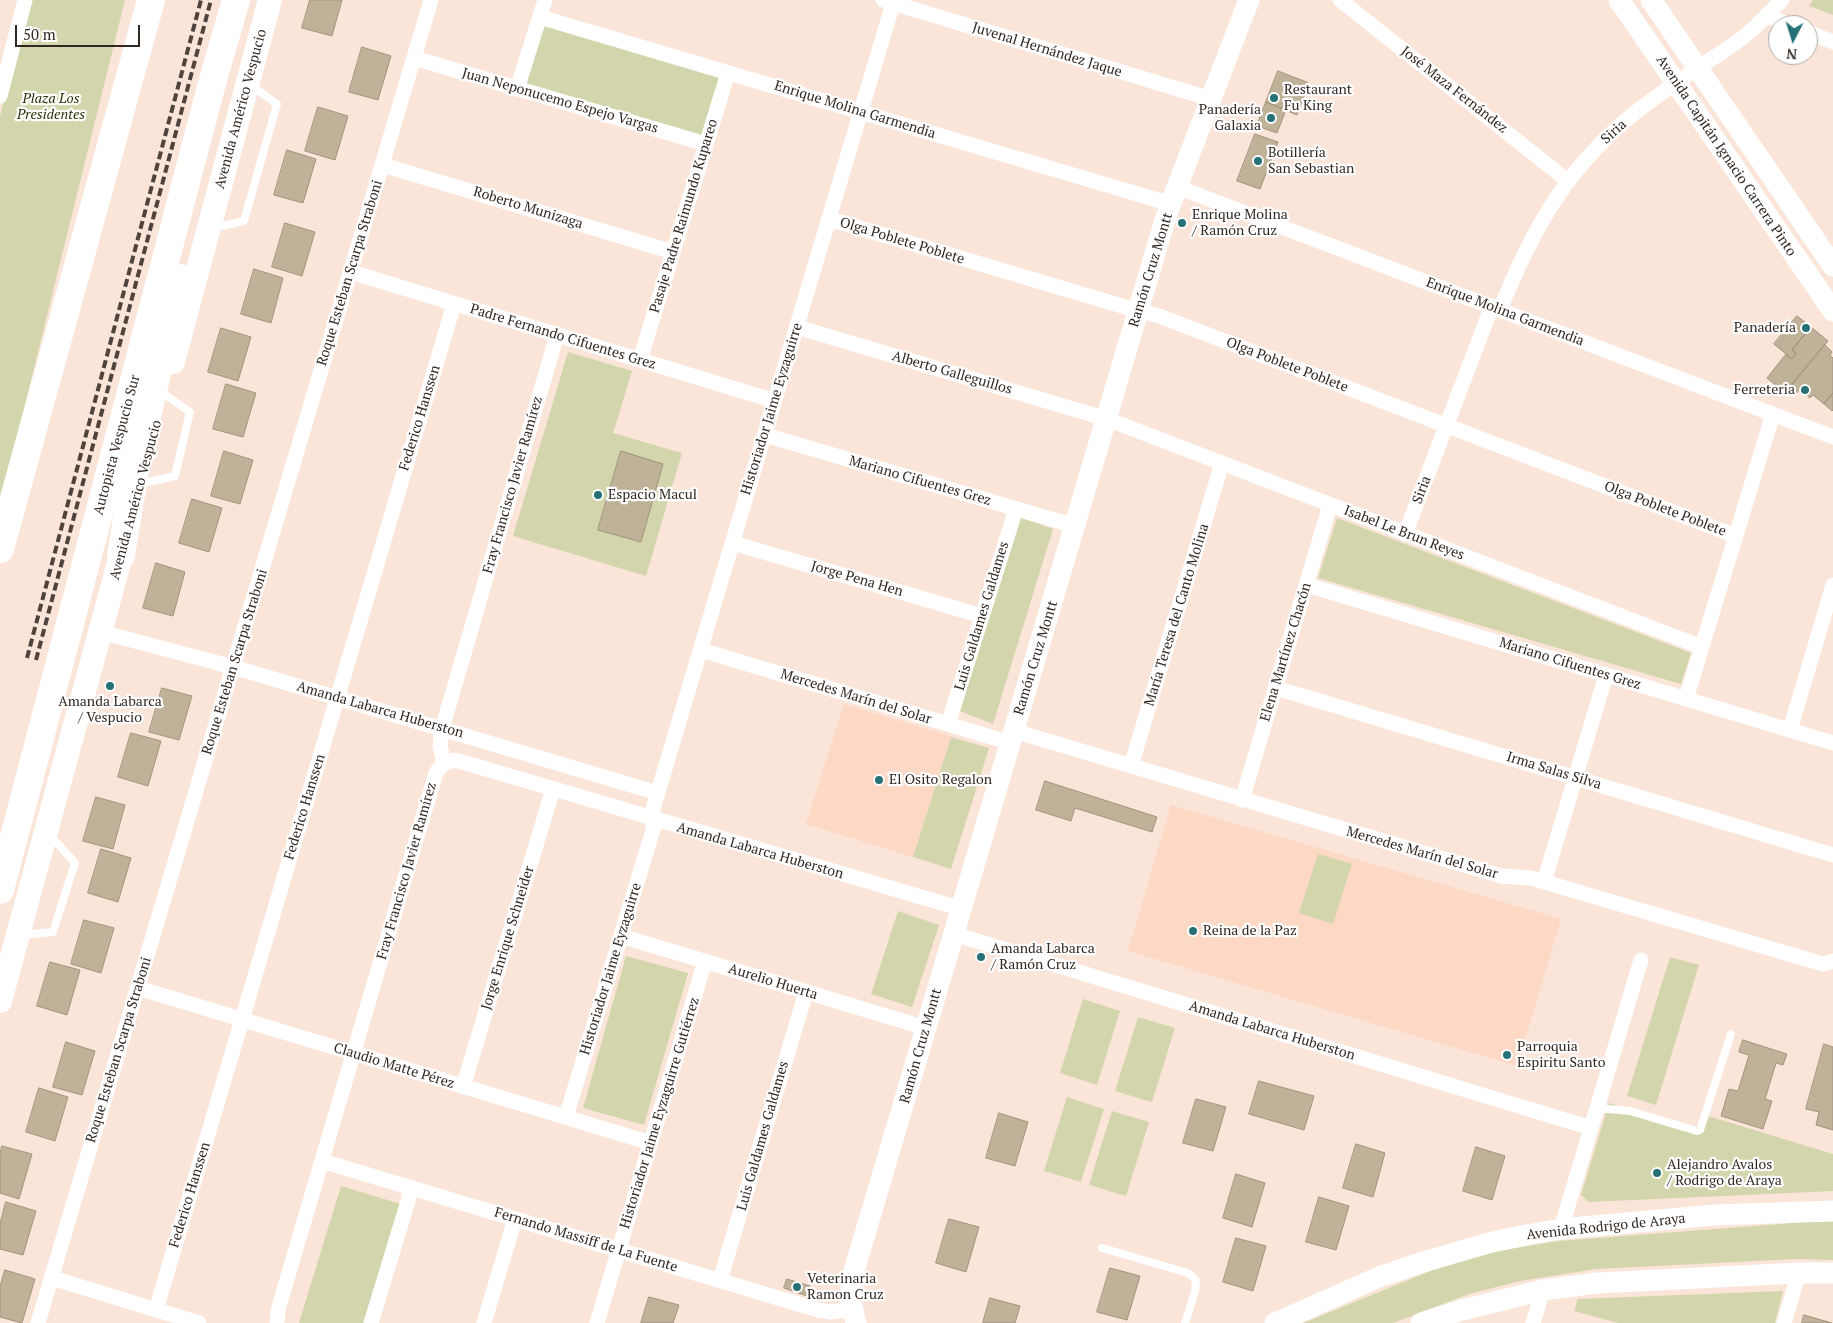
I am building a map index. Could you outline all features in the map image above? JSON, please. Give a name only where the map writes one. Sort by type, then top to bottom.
[{"type":"highway","points":[[0,548],[151,0]]},
{"type":"highway","name":"Autopista Vespucio Sur","points":[[0,890],[211,87],[236,0]]},
{"type":"highway","points":[[121,556],[141,441],[194,216],[211,87]]},
{"type":"main road","name":"Avenida Américo Vespucio","points":[[0,1001],[270,0]]},
{"type":"street","points":[[0,96],[25,0]]},
{"type":"street","name":"Roque Esteban Scarpa Straboni","points":[[38,1323],[431,0]]},
{"type":"street","points":[[517,89],[545,0]]},
{"type":"street","name":"José Maza Fernández","points":[[1340,0],[1568,181]]},
{"type":"street","name":"Avenida Capitán Ignacio Carrera Pinto","points":[[1619,0],[1833,311]]},
{"type":"street","name":"Avenida Capitán Ignacio Carrera Pinto","points":[[1651,0],[1833,266]]},
{"type":"street","name":"Siria","points":[[1406,534],[1446,426],[1496,308],[1546,212],[1586,159],[1625,121],[1737,42],[1782,0]]},
{"type":"street","name":"Juvenal Hernández Jaque","points":[[890,1],[1211,99]]},
{"type":"street","name":"Historiador Jaime Eyzaguirre","points":[[566,1117],[621,936],[653,819],[658,793],[861,112],[890,1]]},
{"type":"street","name":"Ramón Cruz Montt","points":[[854,1316],[850,1296],[854,1271],[1075,526],[1174,195],[1246,1]]},
{"type":"street","name":"Enrique Molina Garmendia","points":[[540,17],[861,112],[1174,195],[1496,308],[1833,436]]},
{"type":"street","points":[[1818,36],[1833,42]]},
{"type":"street","name":"Juan Neponucemo Espejo Vargas","points":[[414,58],[706,144]]},
{"type":"street","name":"Pasaje Padre Raimundo Kupareo","points":[[640,360],[728,73]]},
{"type":"street","name":"Roberto Munizaga","points":[[383,165],[673,252]]},
{"type":"street","name":"Olga Poblete Poblete","points":[[829,219],[1139,312],[1159,316],[1736,536]]},
{"type":"street","name":"Padre Fernando Cifuentes Grez","points":[[351,272],[775,401]]},
{"type":"street","name":"Federico Hanssen","points":[[156,1310],[454,304]]},
{"type":"street","name":"Alberto Galleguillos","points":[[797,327],[1107,419]]},
{"type":"street","name":"Fray Francisco Javier Ramírez","points":[[277,1323],[278,1310],[435,776],[438,768],[444,763],[440,746],[442,729],[557,335]]},
{"type":"street","points":[[1686,699],[1773,414]]},
{"type":"street","name":"Isabel Le Brun Reyes","points":[[1107,419],[1702,647]]},
{"type":"street","name":"Mariano Cifuentes Grez","points":[[765,435],[1075,526]]},
{"type":"street","name":"María Teresa del Canto Molina","points":[[1131,766],[1222,463]]},
{"type":"street","name":"Elena Martínez Chacón","points":[[1242,800],[1330,505]]},
{"type":"street","name":"Luis Galdames Galdames","points":[[948,724],[1016,509]]},
{"type":"street","name":"Jorge Pena Hen","points":[[732,543],[982,616]]},
{"type":"street","name":"Mariano Cifuentes Grez","points":[[1307,585],[1833,743]]},
{"type":"street","points":[[1790,730],[1833,585]]},
{"type":"street","name":"Amanda Labarca Huberston","points":[[101,632],[233,667],[658,793]]},
{"type":"street","name":"Mercedes Marín del Solar","points":[[700,650],[948,724],[1013,737],[1131,766],[1501,876],[1524,877],[1544,882],[1823,964],[1832,962]]},
{"type":"street","points":[[1544,882],[1606,675]]},
{"type":"street","name":"Irma Salas Silva","points":[[1276,688],[1833,855]]},
{"type":"street","name":"Amanda Labarca Huberston","points":[[444,763],[459,761],[962,909]]},
{"type":"street","name":"Jorge Enrique Schneider","points":[[463,1087],[553,789]]},
{"type":"street","name":"Amanda Labarca Huberston","points":[[954,934],[1591,1128]]},
{"type":"street","name":"Aurelio Huerta","points":[[621,936],[926,1028]]},
{"type":"street","points":[[1561,1229],[1641,960]]},
{"type":"street","name":"Historiador Jaime Eyzaguirre Gutiérrez","points":[[597,1323],[706,961]]},
{"type":"street","name":"Claudio Matte Pérez","points":[[138,988],[651,1143]]},
{"type":"street","name":"Luis Galdames Galdames","points":[[720,1280],[806,992]]},
{"type":"street","name":"Fernando Massiff de La Fuente","points":[[322,1161],[818,1310],[854,1316]]},
{"type":"street","points":[[371,1323],[412,1188]]},
{"type":"street","name":"Avenida Rodrigo de Araya","points":[[1275,1323],[1353,1288],[1423,1262],[1492,1242],[1561,1229],[1714,1215],[1833,1211]]},
{"type":"street","points":[[484,1323],[515,1218]]},
{"type":"street","points":[[1784,1323],[1799,1273]]},
{"type":"street","points":[[1421,1323],[1462,1310],[1543,1290],[1597,1283],[1833,1273]]},
{"type":"street","points":[[52,1278],[199,1323]]},
{"type":"street","points":[[1533,1323],[1543,1290]]},
{"type":"lane","points":[[209,229],[244,222],[277,104],[248,83]]},
{"type":"lane","points":[[140,484],[175,476],[190,412],[164,394]]},
{"type":"lane","points":[[18,935],[53,932],[75,862],[46,830]]},
{"type":"lane","points":[[1597,1108],[1630,1111],[1697,1131],[1700,1130],[1731,1034]]},
{"type":"lane","points":[[1102,1248],[1188,1273],[1196,1280],[1195,1292],[1185,1323]]},
{"type":"shaded area","name":"El Osito Regalon","points":[[844,704],[951,736],[913,857],[806,824]]},
{"type":"shaded area","points":[[1171,805],[1561,919],[1517,1066],[1128,951]]},
{"type":"green space","name":"Plaza Los Presidentes","points":[[31,0],[125,0],[0,506],[0,116]]},
{"type":"green space","points":[[1813,0],[1833,0],[1833,15],[1809,6]]},
{"type":"green space","points":[[543,23],[722,74],[701,139],[523,85]]},
{"type":"green space","name":"Espacio Macul","points":[[568,352],[632,371],[613,433],[682,453],[646,576],[513,536]]},
{"type":"green space","points":[[1018,516],[1053,529],[993,724],[960,711]]},
{"type":"green space","points":[[1337,518],[1691,653],[1681,684],[1318,578]]},
{"type":"green space","points":[[951,737],[989,748],[951,869],[913,857]]},
{"type":"green space","points":[[1318,854],[1352,864],[1333,924],[1299,913]]},
{"type":"green space","points":[[898,911],[939,925],[912,1007],[871,994]]},
{"type":"green space","points":[[626,956],[688,973],[644,1125],[583,1108]]},
{"type":"green space","points":[[1670,957],[1699,965],[1656,1105],[1627,1096]]},
{"type":"green space","points":[[1083,999],[1120,1011],[1097,1085],[1060,1073]]},
{"type":"green space","points":[[1138,1017],[1175,1028],[1152,1102],[1115,1091]]},
{"type":"green space","points":[[1067,1097],[1104,1109],[1081,1182],[1044,1171]]},
{"type":"green space","points":[[1609,1103],[1703,1132],[1708,1116],[1833,1154],[1833,1191],[1589,1202],[1581,1195]]},
{"type":"green space","points":[[1112,1111],[1149,1122],[1126,1196],[1089,1185]]},
{"type":"green space","points":[[341,1186],[401,1204],[365,1323],[299,1323]]},
{"type":"green space","points":[[1833,1220],[1833,1260],[1796,1259],[1596,1269],[1520,1281],[1469,1294],[1393,1323],[1303,1323],[1433,1270],[1491,1252],[1558,1241]]},
{"type":"green space","points":[[1783,1291],[1775,1323],[1618,1323],[1574,1311],[1578,1299]]},
{"type":"building","points":[[310,0],[342,0],[332,36],[302,28]]},
{"type":"building","points":[[362,47],[391,56],[378,100],[349,92]]},
{"type":"building","points":[[1278,71],[1309,83],[1297,115],[1266,102]]},
{"type":"building","name":"Panadería Galaxia","points":[[1266,102],[1286,110],[1277,133],[1257,126]]},
{"type":"building","points":[[318,107],[348,116],[335,160],[305,151]]},
{"type":"building","name":"Botillería San Sebastian","points":[[1255,134],[1278,142],[1260,189],[1237,181]]},
{"type":"building","points":[[287,150],[316,159],[303,203],[274,195]]},
{"type":"building","points":[[285,223],[315,232],[302,276],[272,267]]},
{"type":"building","points":[[254,269],[283,278],[271,323],[241,314]]},
{"type":"building","points":[[1797,316],[1811,327],[1792,350],[1796,353],[1792,359],[1774,344]]},
{"type":"building","points":[[1811,327],[1828,341],[1785,393],[1767,378],[1786,354],[1792,359],[1796,353],[1792,350]]},
{"type":"building","points":[[221,328],[251,337],[238,381],[208,372]]},
{"type":"building","points":[[1825,345],[1832,352],[1830,355],[1833,358],[1833,393],[1824,404],[1813,395],[1810,398],[1800,389],[1796,394],[1789,388]]},
{"type":"building","points":[[226,384],[256,393],[243,437],[213,429]]},
{"type":"building","points":[[1833,393],[1833,410],[1832,411],[1824,404]]},
{"type":"building","points":[[224,451],[253,460],[240,504],[211,496]]},
{"type":"building","points":[[621,451],[663,464],[641,542],[598,530]]},
{"type":"building","points":[[192,499],[222,508],[209,552],[179,543]]},
{"type":"building","points":[[156,563],[185,572],[173,616],[143,608]]},
{"type":"building","points":[[162,688],[192,696],[179,740],[149,732]]},
{"type":"building","points":[[131,733],[161,741],[148,786],[118,777]]},
{"type":"building","points":[[1045,781],[1157,817],[1152,832],[1075,808],[1071,821],[1036,810]]},
{"type":"building","points":[[96,797],[125,805],[113,849],[83,841]]},
{"type":"building","points":[[101,849],[131,858],[118,902],[88,893]]},
{"type":"building","points":[[84,920],[114,928],[101,973],[71,964]]},
{"type":"building","points":[[50,962],[80,970],[67,1015],[37,1006]]},
{"type":"building","points":[[1743,1040],[1787,1054],[1783,1065],[1776,1063],[1765,1099],[1772,1101],[1763,1129],[1721,1116],[1729,1089],[1738,1091],[1749,1055],[1739,1052]]},
{"type":"building","points":[[66,1042],[95,1051],[82,1095],[53,1087]]},
{"type":"building","points":[[1824,1044],[1833,1047],[1833,1130],[1816,1125],[1819,1112],[1806,1109]]},
{"type":"building","points":[[1259,1081],[1314,1096],[1304,1130],[1249,1114]]},
{"type":"building","points":[[39,1088],[68,1097],[55,1141],[26,1132]]},
{"type":"building","points":[[1196,1099],[1226,1107],[1213,1151],[1183,1143]]},
{"type":"building","points":[[999,1113],[1028,1122],[1015,1166],[986,1158]]},
{"type":"building","points":[[1356,1144],[1385,1153],[1373,1197],[1343,1188]]},
{"type":"building","points":[[2,1146],[32,1154],[19,1199],[0,1193],[0,1154]]},
{"type":"building","points":[[1476,1147],[1505,1156],[1492,1200],[1463,1191]]},
{"type":"building","points":[[1236,1174],[1265,1183],[1252,1227],[1223,1218]]},
{"type":"building","points":[[1319,1197],[1349,1206],[1336,1250],[1306,1242]]},
{"type":"building","points":[[6,1202],[36,1211],[23,1255],[0,1249],[0,1224]]},
{"type":"building","points":[[949,1219],[979,1227],[966,1272],[936,1263]]},
{"type":"building","points":[[1236,1238],[1266,1246],[1253,1291],[1223,1282]]},
{"type":"building","points":[[1110,1268],[1140,1276],[1127,1320],[1097,1312]]},
{"type":"building","points":[[5,1270],[35,1279],[22,1323],[0,1317],[0,1287]]},
{"type":"building","name":"Veterinaria Ramon Cruz","points":[[787,1279],[810,1286],[807,1296],[784,1288]]},
{"type":"building","points":[[649,1297],[679,1305],[673,1323],[641,1323]]},
{"type":"building","points":[[990,1298],[1020,1306],[1015,1323],[983,1323]]},
{"type":"building","points":[[1804,1315],[1832,1323],[1802,1323]]},
{"type":"railway","points":[[27,658],[201,0]]},
{"type":"railway","points":[[36,660],[211,0]]},
{"type":"place","name":"Restaurant Fu King","points":[[1274,98]]},
{"type":"place","name":"Panadería Galaxia","points":[[1271,118]]},
{"type":"place","name":"Botillería San Sebastian","points":[[1258,161]]},
{"type":"place","name":"Enrique Molina / Ramón Cruz","points":[[1182,223]]},
{"type":"place","name":"Panadería","points":[[1806,328]]},
{"type":"place","name":"Ferreteria","points":[[1805,390]]},
{"type":"place","name":"Espacio Macul","points":[[598,495]]},
{"type":"place","name":"Amanda Labarca / Vespucio","points":[[110,686]]},
{"type":"place","name":"El Osito Regalon","points":[[879,780]]},
{"type":"place","name":"Reina de la Paz","points":[[1193,931]]},
{"type":"place","name":"Amanda Labarca / Ramón Cruz","points":[[981,957]]},
{"type":"place","name":"Parroquia Espiritu Santo","points":[[1507,1055]]},
{"type":"place","name":"Alejandro Avalos / Rodrigo de Araya","points":[[1657,1173]]},
{"type":"place","name":"Veterinaria Ramon Cruz","points":[[797,1287]]}]
